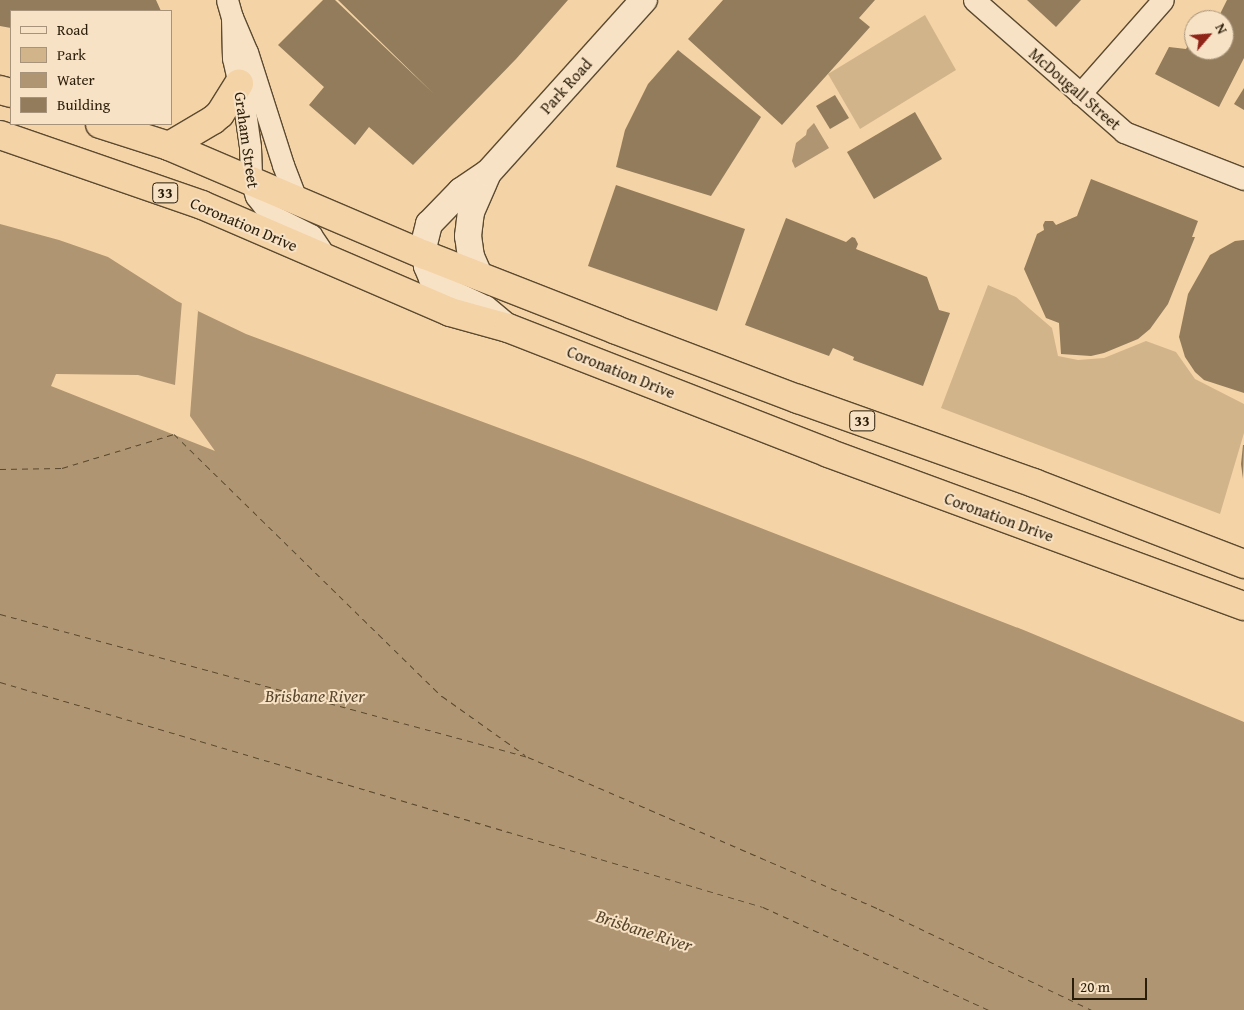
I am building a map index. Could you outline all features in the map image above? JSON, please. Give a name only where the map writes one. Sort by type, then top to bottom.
[{"type":"highway","points":[[169,146],[220,114],[239,83]]},
{"type":"highway","name":"33","points":[[103,125],[169,146],[480,277],[788,395],[1034,483],[1244,564]]},
{"type":"highway","name":"Coronation Drive","points":[[0,135],[202,205],[450,312],[508,328],[828,453],[1244,606]]},
{"type":"street","name":"Park Road","points":[[508,328],[485,308],[436,283],[430,272],[425,254],[424,244],[429,224],[461,191],[488,173],[644,0]]},
{"type":"street","name":"McDougall Street","points":[[974,0],[1124,132],[1244,179]]},
{"type":"street","points":[[1080,94],[1164,0]]},
{"type":"street","name":"Graham Street","points":[[229,8],[231,41],[248,132],[251,180],[256,196],[264,208],[272,215],[311,235],[327,259]]},
{"type":"street","name":"Graham Street","points":[[229,8],[248,52],[283,165],[296,200]]},
{"type":"street","name":"Park Road","points":[[480,277],[471,257],[468,236],[470,212],[488,173]]},
{"type":"green space","points":[[925,15],[956,70],[860,129],[828,74]]},
{"type":"green space","points":[[988,285],[1016,297],[1052,328],[1058,356],[1078,360],[1104,358],[1146,341],[1176,352],[1195,379],[1244,404],[1244,433],[1220,514],[941,408]]},
{"type":"water","points":[[814,123],[829,148],[795,168],[792,161],[796,143],[806,135],[807,130]]},
{"type":"water","name":"Brisbane River","points":[[0,224],[59,240],[108,257],[177,301],[246,334],[583,459],[1026,631],[1244,722],[1244,1010],[0,1010]]},
{"type":"pier","points":[[182,301],[198,311],[190,416],[215,451],[51,386],[56,374],[138,375],[175,385]]},
{"type":"building","points":[[0,0],[156,0],[161,10],[10,10],[10,28],[0,26]]},
{"type":"building","points":[[323,0],[335,0],[434,94],[338,0],[568,0],[516,59],[413,165],[369,127],[355,145],[309,105],[324,87],[278,45]]},
{"type":"building","points":[[723,0],[875,0],[859,18],[870,27],[782,125],[688,39]]},
{"type":"building","points":[[1027,0],[1081,0],[1056,27]]},
{"type":"building","points":[[1227,0],[1244,0],[1244,58],[1219,107],[1155,74],[1169,47],[1184,49],[1184,60],[1234,60],[1234,10],[1222,10]]},
{"type":"building","points":[[678,50],[761,117],[711,196],[616,167],[625,130],[648,84]]},
{"type":"building","points":[[1244,88],[1244,110],[1234,104]]},
{"type":"building","points":[[835,95],[849,118],[830,129],[816,106]]},
{"type":"building","points":[[915,112],[942,159],[874,199],[847,152]]},
{"type":"building","points":[[1091,179],[1198,221],[1192,237],[1195,237],[1168,304],[1150,329],[1138,339],[1104,353],[1091,356],[1061,354],[1059,323],[1046,318],[1024,269],[1037,234],[1044,230],[1043,225],[1045,221],[1053,221],[1056,225],[1077,216]]},
{"type":"building","points":[[616,185],[745,229],[717,311],[588,266]]},
{"type":"building","points":[[786,218],[846,242],[852,237],[855,238],[858,244],[856,249],[927,277],[939,310],[950,313],[923,386],[853,360],[854,357],[833,348],[829,356],[745,325]]},
{"type":"building","points":[[1244,240],[1244,393],[1204,380],[1195,372],[1185,357],[1179,337],[1188,294],[1210,255],[1235,241]]},
{"type":"building","points":[[1244,445],[1243,479],[1241,464]]},
{"type":"ferry route","points":[[0,469],[62,468],[174,434],[442,696],[525,755]]},
{"type":"ferry route","points":[[0,614],[528,757],[879,909],[1092,1010]]},
{"type":"ferry route","points":[[0,682],[763,907],[989,1010]]}]
